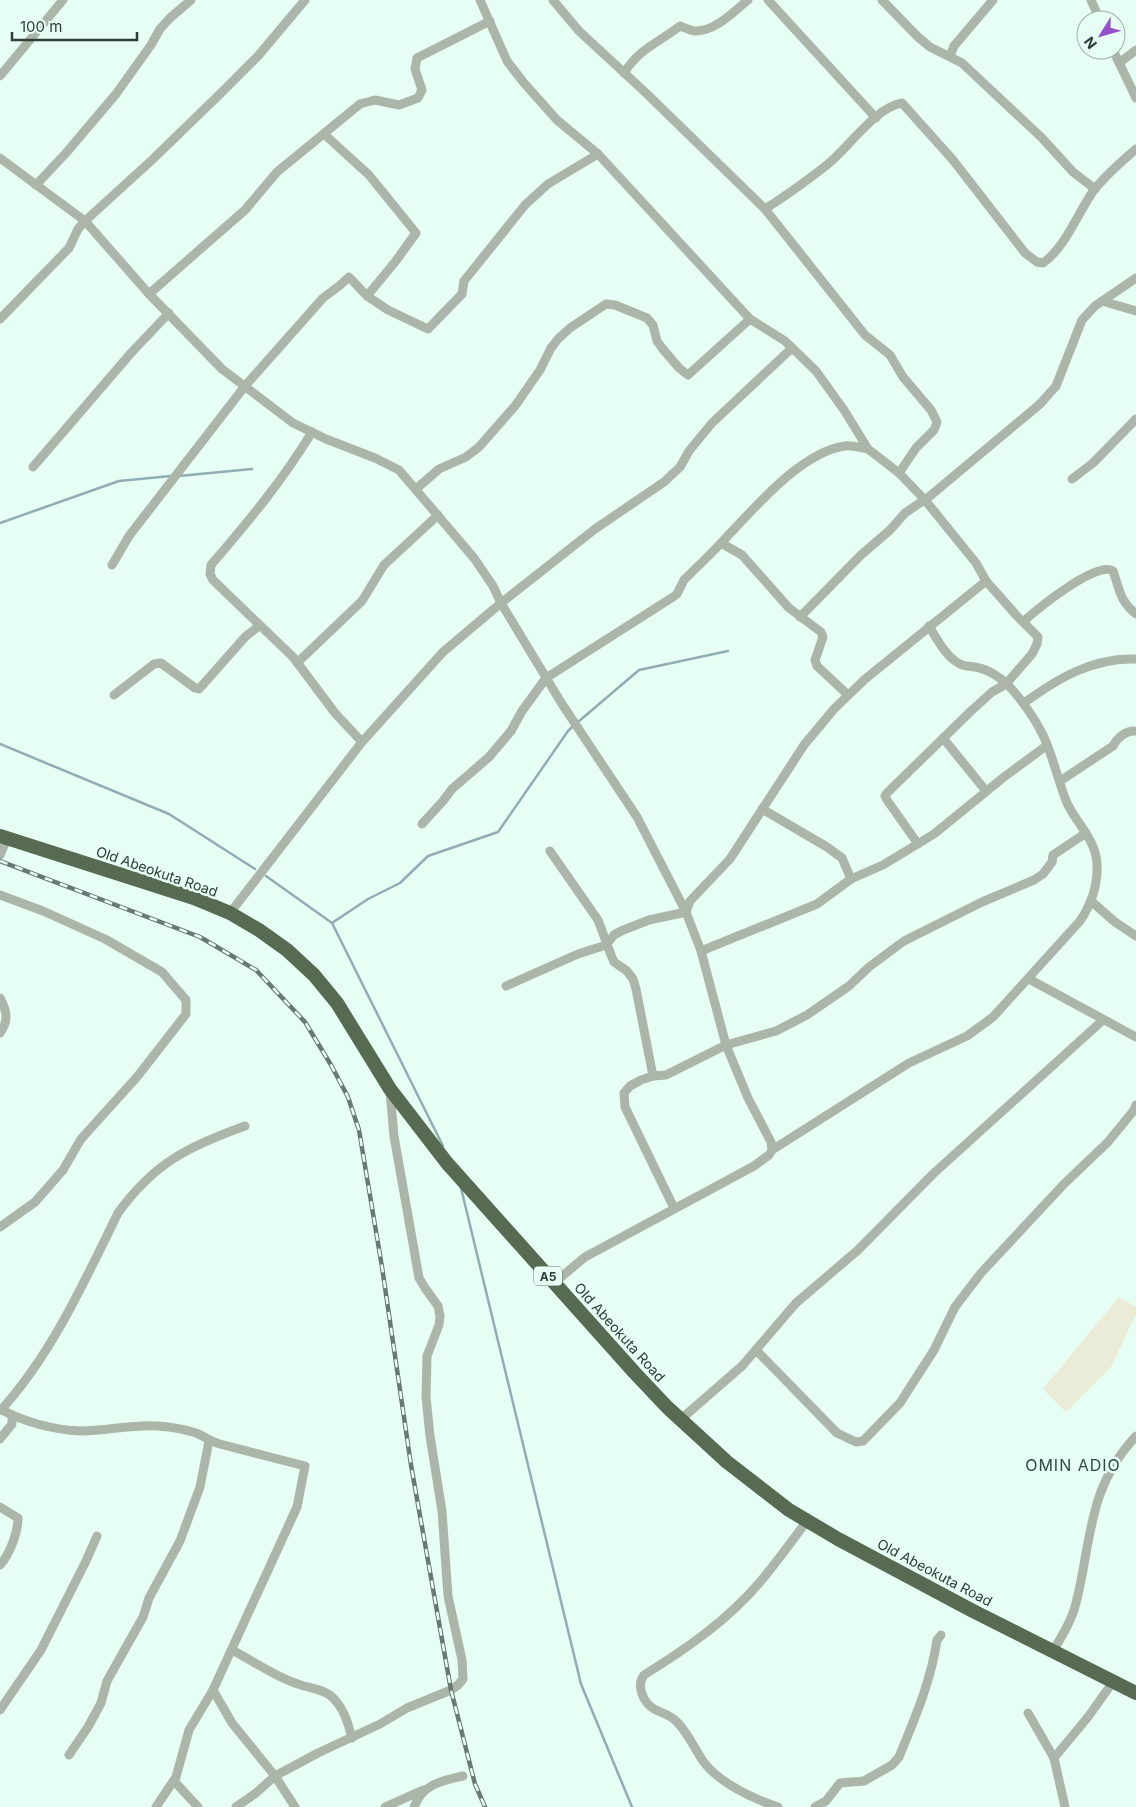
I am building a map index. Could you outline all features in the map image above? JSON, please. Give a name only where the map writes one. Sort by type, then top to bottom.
[{"type":"highway","name":"Old Abeokuta Road","points":[[4,838],[194,898],[230,913],[260,930],[287,950],[314,975],[337,1004],[390,1089],[447,1163],[634,1372],[680,1420],[727,1462],[807,1522],[973,1612],[1136,1693]]},
{"type":"street","points":[[0,76],[63,0]]},
{"type":"street","points":[[36,185],[116,94],[151,45],[160,29],[191,0]]},
{"type":"street","points":[[0,319],[68,248],[78,229],[85,221],[153,159],[258,56],[305,0]]},
{"type":"street","points":[[480,0],[508,61],[524,83],[557,120],[598,154],[750,319],[785,341],[816,371],[844,410],[868,449],[899,473],[924,500],[976,563],[986,581],[1038,637],[1032,654],[1006,684],[992,692],[886,793],[887,800],[918,844]]},
{"type":"street","points":[[553,0],[579,32],[646,93],[765,209],[865,335],[890,355],[931,410],[937,422],[934,430],[916,448],[899,473]]},
{"type":"street","points":[[624,73],[631,61],[646,47],[680,26],[695,31],[705,29],[723,20],[748,0]]},
{"type":"street","points":[[768,0],[876,118]]},
{"type":"street","points":[[882,0],[930,47],[962,63],[1042,138],[1073,172],[1095,189]]},
{"type":"street","points":[[950,56],[954,46],[993,0]]},
{"type":"street","points":[[149,294],[245,210],[277,172],[360,104],[375,100],[399,105],[418,98],[422,90],[415,69],[417,58],[490,21]]},
{"type":"street","points":[[1119,63],[1136,50]]},
{"type":"street","points":[[1118,60],[1136,98]]},
{"type":"street","points":[[765,209],[793,191],[829,163],[893,104],[902,103],[953,160],[1025,253],[1037,262],[1043,263],[1056,251],[1095,189],[1136,149]]},
{"type":"street","points":[[324,134],[369,175],[416,233],[395,262],[366,296]]},
{"type":"street","points":[[112,565],[129,536],[245,386],[323,298],[349,276],[366,296],[388,310],[428,329],[462,294],[464,280],[525,205],[548,184],[598,154]]},
{"type":"street","points":[[0,158],[85,221],[149,294],[222,369],[293,423],[399,470],[474,558],[493,586],[501,603],[546,678],[637,818],[686,912],[701,951],[726,1045],[748,1098],[771,1142],[772,1150]]},
{"type":"street","points":[[800,617],[890,530],[905,513],[924,500],[1040,404],[1056,386],[1082,320],[1094,306],[1136,278]]},
{"type":"street","points":[[1102,301],[1136,311]]},
{"type":"street","points":[[416,489],[439,468],[466,457],[479,447],[515,406],[540,370],[551,348],[558,339],[570,328],[606,304],[615,305],[646,318],[653,325],[657,341],[662,348],[679,368],[688,375],[750,319]]},
{"type":"street","points":[[33,467],[168,313]]},
{"type":"street","points":[[230,913],[362,742],[443,652],[501,603],[595,529],[664,482],[680,467],[689,451],[712,423],[792,348]]},
{"type":"street","points":[[1072,479],[1093,463],[1136,419]]},
{"type":"street","points":[[312,432],[293,464],[273,491],[211,565],[210,574],[213,580],[292,657],[335,713],[362,742]]},
{"type":"street","points":[[422,824],[452,789],[489,757],[511,731],[522,711],[546,678],[678,594],[684,580],[722,543],[772,489],[817,457],[847,446],[868,449]]},
{"type":"street","points":[[297,664],[362,601],[384,565],[438,515]]},
{"type":"street","points":[[722,543],[747,559],[789,608],[821,632],[823,638],[815,660],[817,666],[848,695]]},
{"type":"street","points":[[1023,622],[1056,595],[1105,569],[1113,571],[1120,595],[1125,604],[1136,614]]},
{"type":"street","points":[[686,912],[690,901],[730,859],[804,745],[834,709],[864,680],[986,581]]},
{"type":"street","points":[[114,695],[154,664],[165,665],[199,689],[246,636],[259,626]]},
{"type":"street","points":[[554,1283],[585,1257],[754,1166],[769,1155],[772,1150],[909,1063],[967,1036],[993,1017],[1080,921],[1094,896],[1097,864],[1094,849],[1068,803],[1044,737],[1024,703],[1006,684],[994,674],[981,668],[960,664],[946,651],[929,626]]},
{"type":"street","points":[[1024,703],[1049,685],[1081,668],[1120,658],[1136,659]]},
{"type":"street","points":[[1060,781],[1113,746],[1117,738],[1136,731]]},
{"type":"street","points":[[943,738],[986,791]]},
{"type":"street","points":[[701,951],[817,904],[851,879],[884,864],[918,844],[934,834],[986,791],[1046,746]]},
{"type":"street","points":[[762,809],[828,846],[842,858],[851,879]]},
{"type":"street","points":[[674,1208],[629,1118],[623,1099],[624,1093],[630,1086],[653,1076],[666,1075],[726,1045],[776,1031],[806,1015],[849,986],[904,941],[982,902],[1034,880],[1043,874],[1052,862],[1053,855],[1086,833]]},
{"type":"street","points":[[0,855],[4,838]]},
{"type":"street","points":[[550,851],[598,920],[614,962],[633,979],[653,1076]]},
{"type":"street","points":[[0,895],[43,911],[105,939],[162,972],[186,1000],[186,1014],[137,1076],[81,1139],[63,1170],[35,1202],[0,1228]]},
{"type":"street","points":[[1091,901],[1115,922],[1136,936]]},
{"type":"street","points":[[506,986],[578,954],[606,945],[614,935],[649,920],[686,912]]},
{"type":"street","points":[[1028,979],[1136,1037]]},
{"type":"street","points":[[0,998],[6,1013],[6,1022],[0,1033]]},
{"type":"street","points":[[680,1420],[742,1366],[796,1303],[858,1250],[933,1174],[1103,1020]]},
{"type":"street","points":[[236,1807],[275,1776],[407,1708],[451,1690],[463,1679],[464,1670],[448,1596],[442,1511],[426,1397],[427,1356],[439,1325],[440,1316],[438,1306],[420,1278],[394,1136],[390,1089]]},
{"type":"street","points":[[756,1350],[838,1433],[856,1442],[863,1441],[900,1403],[934,1350],[954,1307],[982,1273],[1064,1184],[1108,1142],[1136,1105]]},
{"type":"street","points":[[156,1807],[174,1782],[189,1730],[213,1690],[297,1507],[304,1466],[209,1441],[198,1434],[179,1428],[137,1426],[82,1431],[55,1428],[1,1410],[13,1398],[66,1317],[118,1213],[135,1190],[166,1164],[195,1145],[245,1126]]},
{"type":"street","points":[[0,1439],[12,1424],[12,1414]]},
{"type":"street","points":[[1053,1651],[1066,1628],[1076,1604],[1091,1523],[1099,1496],[1113,1465],[1136,1436]]},
{"type":"street","points":[[70,1755],[101,1703],[107,1681],[143,1617],[149,1598],[180,1541],[200,1487],[209,1441]]},
{"type":"street","points":[[0,1507],[18,1518],[18,1526],[16,1534],[0,1565]]},
{"type":"street","points":[[778,1807],[730,1785],[711,1771],[675,1719],[652,1708],[646,1701],[642,1693],[641,1680],[644,1675],[706,1634],[760,1583],[807,1522]]},
{"type":"street","points":[[0,1710],[41,1650],[97,1536]]},
{"type":"street","points":[[815,1807],[826,1801],[840,1783],[864,1781],[892,1765],[899,1756],[924,1696],[938,1640],[941,1635]]},
{"type":"street","points":[[232,1650],[287,1680],[322,1691],[331,1696],[341,1708],[347,1720],[352,1738]]},
{"type":"street","points":[[1054,1758],[1088,1717],[1113,1682]]},
{"type":"street","points":[[213,1690],[232,1723],[275,1776],[295,1807]]},
{"type":"street","points":[[1028,1712],[1054,1758],[1065,1807]]},
{"type":"street","points":[[385,1807],[437,1783],[463,1776]]},
{"type":"street","points":[[174,1782],[198,1807]]},
{"type":"street","points":[[414,1807],[424,1790]]},
{"type":"green space","points":[[1119,1297],[1136,1307],[1136,1314],[1111,1367],[1066,1412],[1043,1389]]},
{"type":"waterway","points":[[179,476],[252,469]]},
{"type":"waterway","points":[[0,523],[119,481],[171,476]]},
{"type":"waterway","points":[[578,722],[639,670],[728,651]]},
{"type":"waterway","points":[[332,923],[368,899],[400,883],[428,856],[498,832],[573,726]]},
{"type":"waterway","points":[[0,744],[169,814],[255,869]]},
{"type":"waterway","points":[[266,876],[332,923],[443,1146]]},
{"type":"waterway","points":[[461,1188],[581,1684],[632,1807]]},
{"type":"railway","points":[[0,861],[200,937],[256,970],[305,1022],[348,1097],[359,1130],[382,1267],[411,1465],[451,1690],[475,1784],[485,1807]]},
{"type":"district","name":"OMIN ADIO","points":[[1073,1465]]}]
